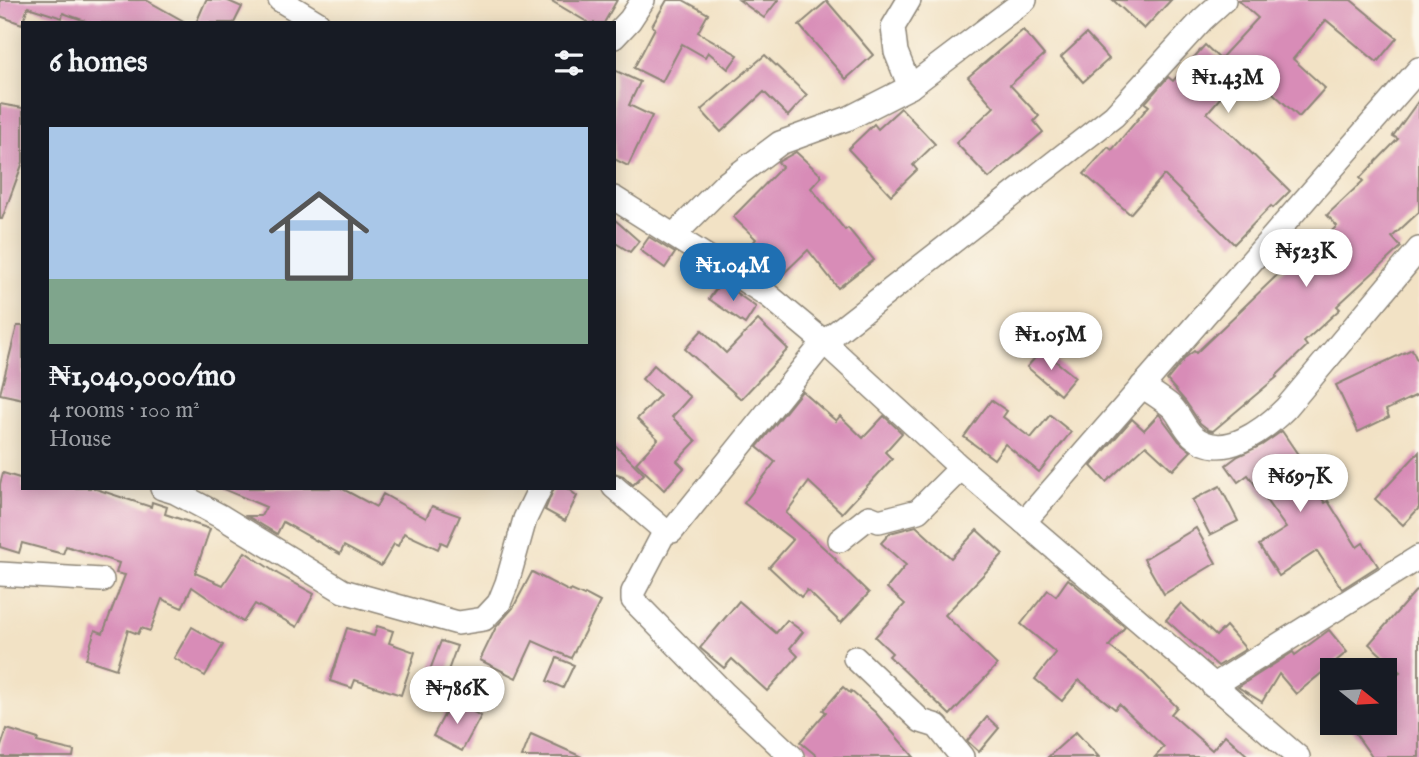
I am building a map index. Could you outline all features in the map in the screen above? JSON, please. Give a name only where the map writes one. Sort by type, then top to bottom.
[{"type":"street","points":[[280,0],[315,21]]},
{"type":"street","points":[[616,35],[643,0]]},
{"type":"street","points":[[909,0],[893,27],[896,52],[910,87]]},
{"type":"street","points":[[674,235],[724,185],[780,143],[849,118],[910,87],[1025,0]]},
{"type":"street","points":[[616,489],[665,531],[672,531],[824,342],[1114,116],[1202,20],[1224,0]]},
{"type":"street","points":[[1024,523],[1419,69]]},
{"type":"street","points":[[616,199],[769,296],[824,342],[1024,523],[1298,757]]},
{"type":"street","points":[[1142,386],[1173,409],[1193,436],[1209,444],[1225,446],[1248,437],[1269,425],[1286,408],[1419,249]]},
{"type":"street","points":[[840,540],[869,517],[879,521],[918,512],[961,468]]},
{"type":"street","points":[[168,490],[222,517],[343,591],[458,623],[484,619],[499,603],[525,519],[539,490]]},
{"type":"street","points":[[665,531],[632,592],[633,600],[725,694],[792,757]]},
{"type":"street","points":[[1213,686],[1419,557]]},
{"type":"street","points":[[0,574],[102,580]]},
{"type":"street","points":[[855,658],[921,721],[937,726],[962,757]]},
{"type":"building","points":[[0,0],[146,0],[183,21],[85,21],[63,13],[62,18],[28,7],[21,24],[0,16]]},
{"type":"building","points":[[206,0],[226,0],[242,7],[235,21],[197,21]]},
{"type":"building","points":[[550,0],[617,0],[605,21],[586,21]]},
{"type":"building","points":[[667,0],[683,0],[708,14],[698,32],[738,55],[728,69],[708,52],[705,57],[682,44],[662,82],[634,68],[655,28],[652,26]]},
{"type":"building","points":[[739,0],[778,0],[764,18]]},
{"type":"building","points":[[1113,0],[1171,0],[1144,29]]},
{"type":"building","points":[[1238,0],[1351,0],[1397,38],[1377,62],[1326,20],[1293,59],[1325,88],[1299,117],[1246,68],[1207,113],[1290,191],[1273,208],[1271,206],[1234,244],[1164,175],[1130,214],[1084,174],[1108,147],[1112,150],[1149,106],[1145,103],[1168,77],[1173,81],[1205,45],[1220,59],[1258,18]]},
{"type":"building","points":[[827,1],[873,55],[846,79],[799,25]]},
{"type":"building","points":[[1023,30],[1044,55],[1010,85],[1039,116],[1034,121],[1043,132],[989,178],[956,143],[994,107],[968,77]]},
{"type":"building","points":[[1086,34],[1109,59],[1083,82],[1061,57]]},
{"type":"building","points":[[765,55],[807,95],[788,116],[764,92],[721,132],[701,110]]},
{"type":"building","points":[[616,71],[640,82],[629,105],[652,116],[628,166],[616,160]]},
{"type":"building","points":[[1419,100],[1419,212],[1392,237],[1401,247],[1337,306],[1340,309],[1304,342],[1307,346],[1277,377],[1213,431],[1209,430],[1200,423],[1167,380],[1186,357],[1194,351],[1196,353],[1294,259],[1298,264],[1337,226],[1327,215],[1363,181],[1360,178],[1398,139],[1393,136]]},
{"type":"building","points":[[0,104],[21,108],[21,167],[0,219]]},
{"type":"building","points":[[901,108],[935,144],[913,165],[917,170],[891,195],[848,149],[874,124],[878,129]]},
{"type":"building","points":[[796,152],[822,176],[811,188],[874,260],[838,288],[808,250],[780,277],[766,262],[760,269],[743,255],[756,239],[733,217],[782,167],[778,162]]},
{"type":"building","points":[[616,221],[639,241],[630,252],[616,243]]},
{"type":"building","points":[[649,237],[675,253],[665,268],[640,250]]},
{"type":"building","points":[[721,282],[756,307],[745,324],[709,299]]},
{"type":"building","points":[[758,320],[788,349],[741,399],[685,349],[702,330],[726,353]]},
{"type":"building","points":[[17,326],[21,326],[21,399],[0,394]]},
{"type":"building","points":[[1412,349],[1419,365],[1419,394],[1386,410],[1389,417],[1358,432],[1336,385]]},
{"type":"building","points":[[1042,350],[1075,377],[1060,395],[1027,367]]},
{"type":"building","points":[[654,365],[690,397],[672,417],[696,441],[677,461],[684,468],[664,490],[636,463],[658,439],[637,419],[660,395],[642,379]]},
{"type":"building","points":[[802,391],[836,421],[840,416],[863,438],[884,416],[902,433],[885,452],[892,459],[842,513],[809,482],[786,513],[869,593],[841,623],[807,590],[801,597],[769,567],[793,540],[744,503],[775,462],[757,447]]},
{"type":"building","points":[[991,400],[1007,411],[1003,417],[1031,438],[1050,415],[1071,432],[1039,472],[1005,444],[994,459],[964,437]]},
{"type":"building","points":[[1159,414],[1179,441],[1191,451],[1173,470],[1146,445],[1106,482],[1091,466],[1132,419],[1144,430]]},
{"type":"building","points":[[1282,431],[1299,456],[1294,460],[1325,503],[1328,501],[1357,547],[1363,543],[1378,566],[1342,589],[1317,551],[1279,576],[1259,545],[1286,528],[1248,475],[1238,482],[1226,465]]},
{"type":"building","points":[[616,446],[644,474],[633,485],[616,474]]},
{"type":"building","points":[[1419,452],[1419,508],[1403,525],[1375,499]]},
{"type":"building","points":[[3,473],[21,478],[21,490],[99,490],[151,507],[152,502],[167,507],[165,514],[210,529],[195,573],[223,585],[245,552],[314,594],[297,627],[255,604],[243,622],[192,587],[182,608],[162,599],[150,631],[141,628],[138,634],[128,630],[116,669],[86,659],[95,630],[103,633],[125,575],[116,573],[119,563],[66,546],[63,554],[22,543],[19,553],[0,547],[0,484]]},
{"type":"building","points":[[1220,486],[1238,521],[1210,535],[1192,500]]},
{"type":"building","points":[[226,490],[345,490],[376,507],[383,494],[426,518],[432,506],[460,516],[447,545],[441,542],[438,549],[404,533],[398,546],[394,544],[381,566],[344,546],[340,554],[283,522],[277,534],[247,516],[261,516],[266,507]]},
{"type":"building","points":[[553,490],[570,490],[577,496],[565,521],[545,510]]},
{"type":"building","points":[[916,526],[951,558],[977,530],[1003,554],[945,615],[997,665],[950,715],[889,656],[892,653],[875,637],[905,604],[887,588],[906,565],[881,543],[890,533]]},
{"type":"building","points":[[1196,528],[1216,563],[1164,594],[1144,559]]},
{"type":"building","points":[[532,572],[570,592],[571,590],[584,596],[585,594],[600,602],[571,658],[533,641],[516,678],[480,660],[496,627],[513,608]]},
{"type":"building","points":[[1068,579],[1125,627],[1109,646],[1144,674],[1177,707],[1171,714],[1212,750],[1225,735],[1249,757],[1155,757],[1164,747],[1119,704],[1115,709],[1079,680],[1062,701],[1035,679],[1056,653],[1021,624],[1048,590],[1056,596]]},
{"type":"building","points":[[1419,587],[1419,757],[1372,757],[1356,735],[1397,735],[1397,674],[1400,672],[1397,669],[1397,658],[1384,658],[1369,644]]},
{"type":"building","points":[[739,601],[776,633],[787,620],[803,632],[790,648],[798,656],[767,691],[732,659],[724,668],[700,648]]},
{"type":"building","points":[[1181,603],[1216,636],[1226,626],[1246,649],[1218,666],[1166,620]]},
{"type":"building","points":[[377,626],[393,631],[389,643],[415,652],[401,695],[355,680],[352,688],[330,681],[347,628],[374,636]]},
{"type":"building","points":[[192,627],[223,645],[205,676],[174,658]]},
{"type":"building","points":[[1329,630],[1347,652],[1340,658],[1320,658],[1320,674],[1296,694],[1279,674],[1262,702],[1238,687],[1293,652],[1295,655]]},
{"type":"building","points":[[441,641],[457,646],[446,676],[430,670]]},
{"type":"building","points":[[557,658],[574,665],[563,688],[547,681]]},
{"type":"building","points":[[843,687],[875,712],[914,757],[818,757],[800,742]]},
{"type":"building","points":[[452,700],[481,716],[462,751],[433,736]]},
{"type":"building","points":[[987,717],[999,728],[979,752],[967,741]]},
{"type":"building","points":[[7,729],[38,739],[37,742],[74,751],[73,757],[0,757]]},
{"type":"building","points":[[1076,732],[1099,757],[1048,757]]},
{"type":"building","points":[[531,734],[582,757],[522,757]]}]
